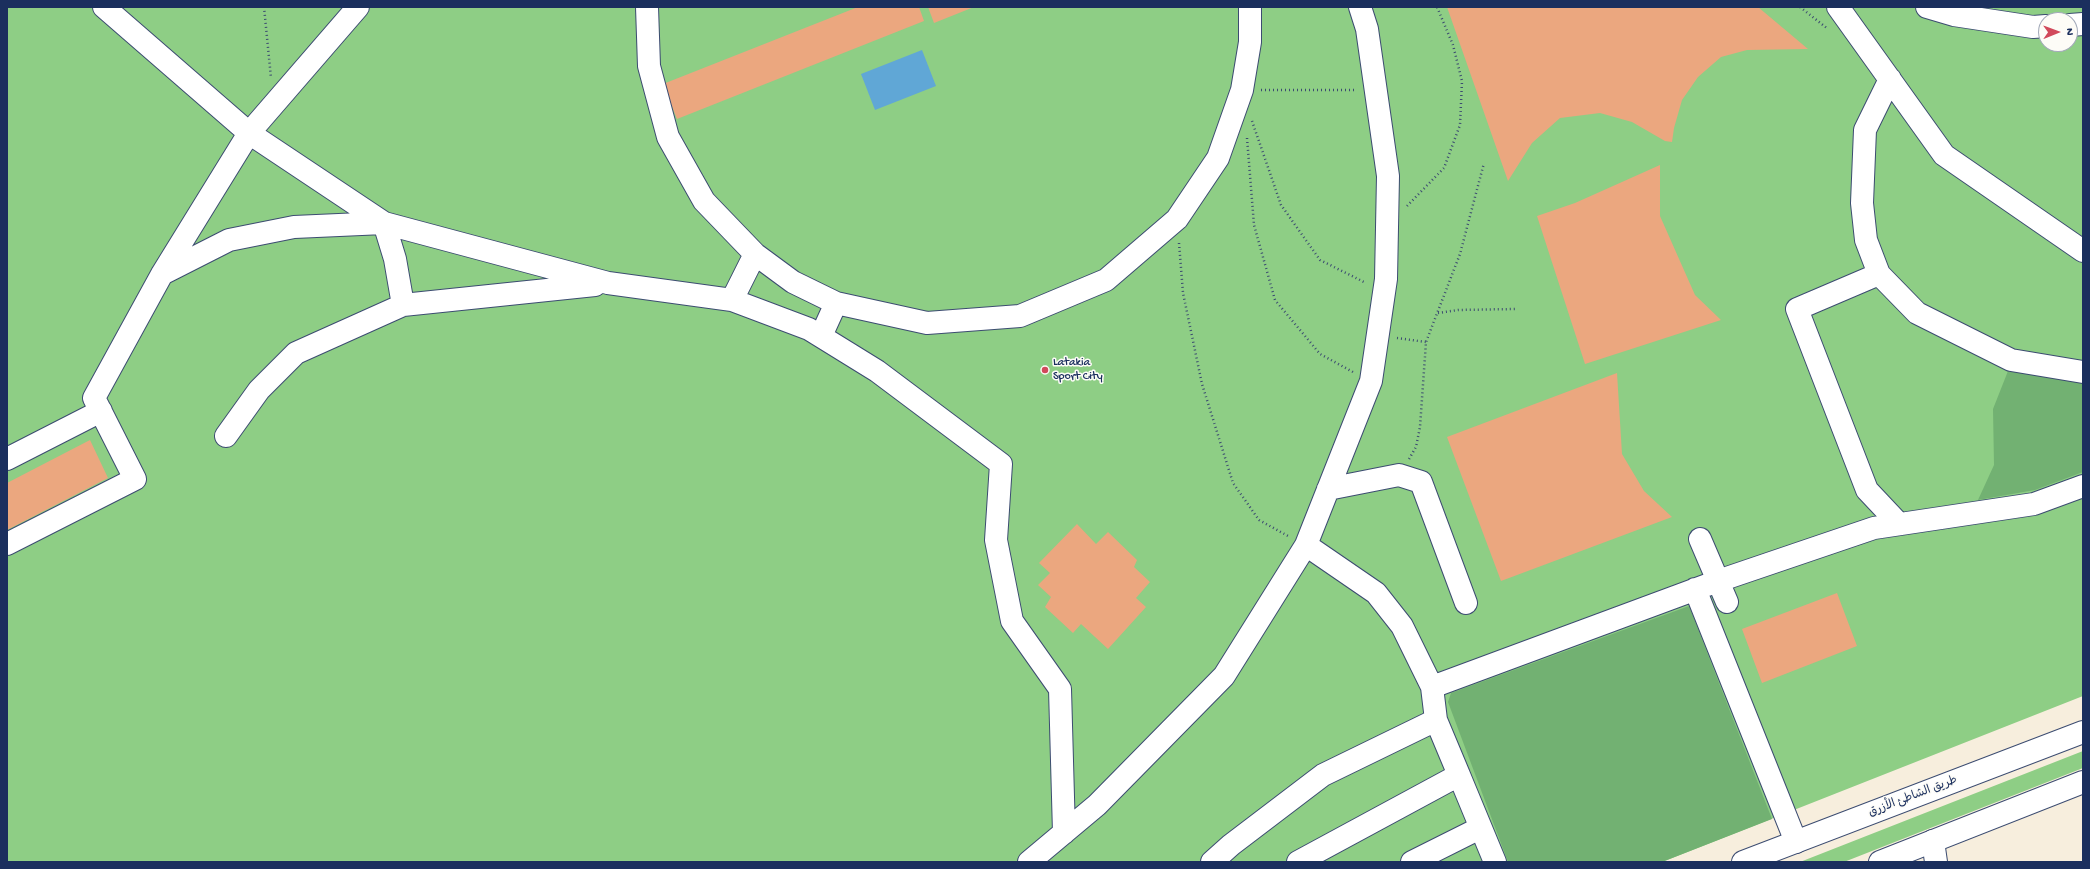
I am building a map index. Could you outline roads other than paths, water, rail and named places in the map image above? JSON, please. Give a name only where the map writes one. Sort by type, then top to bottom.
[{"type":"main road","points":[[104,7],[249,133],[384,223],[395,259],[403,305]]},
{"type":"main road","points":[[7,544],[135,479],[94,398],[162,274],[249,133],[358,7]]},
{"type":"main road","points":[[646,7],[648,66],[668,137],[704,201],[755,254],[793,282],[836,303],[927,324],[1020,316],[1106,280],[1177,219],[1218,158],[1242,90],[1250,42],[1250,7]]},
{"type":"main road","points":[[1029,862],[1097,805],[1224,676],[1306,545],[1371,381],[1384,292],[1388,227],[1388,176],[1367,29],[1360,7]]},
{"type":"main road","points":[[1838,7],[1944,155],[2083,251]]},
{"type":"main road","points":[[1927,7],[1954,15],[2038,27]]},
{"type":"main road","points":[[1890,79],[1864,130],[1862,203],[1866,240],[1879,274],[1917,314],[2011,360],[2083,372]]},
{"type":"main road","points":[[162,274],[229,240],[294,227],[384,223],[608,283],[732,300],[809,329],[821,336],[876,371],[1001,464],[996,540],[1012,621],[1060,689],[1064,833]]},
{"type":"main road","points":[[732,300],[755,254]]},
{"type":"main road","points":[[1879,274],[1797,309],[1867,490],[1898,524]]},
{"type":"main road","points":[[226,436],[259,390],[296,353],[403,305],[608,283]]},
{"type":"main road","points":[[821,336],[836,303]]},
{"type":"main road","points":[[7,459],[101,411]]},
{"type":"main road","points":[[1328,489],[1399,476],[1421,482],[1466,603]]},
{"type":"main road","points":[[1432,686],[1695,589],[1874,528],[2034,504],[2083,486]]},
{"type":"main road","points":[[1700,538],[1727,602]]},
{"type":"main road","points":[[1306,545],[1376,593],[1402,626],[1432,686],[1436,720],[1495,862]]},
{"type":"main road","points":[[1695,589],[1796,842]]},
{"type":"main road","points":[[1212,862],[1231,845],[1323,775],[1436,720]]},
{"type":"main road","name":"طريق الشاطئ الأزرق","points":[[1743,862],[2082,732]]},
{"type":"main road","points":[[1298,862],[1459,775]]},
{"type":"main road","points":[[1880,862],[1934,851],[2083,782]]},
{"type":"main road","points":[[1412,862],[1480,828]]},
{"type":"water","points":[[922,50],[936,86],[875,110],[861,74]]},
{"type":"place","name":"Latakia Sport City","points":[[1045,370]]}]
